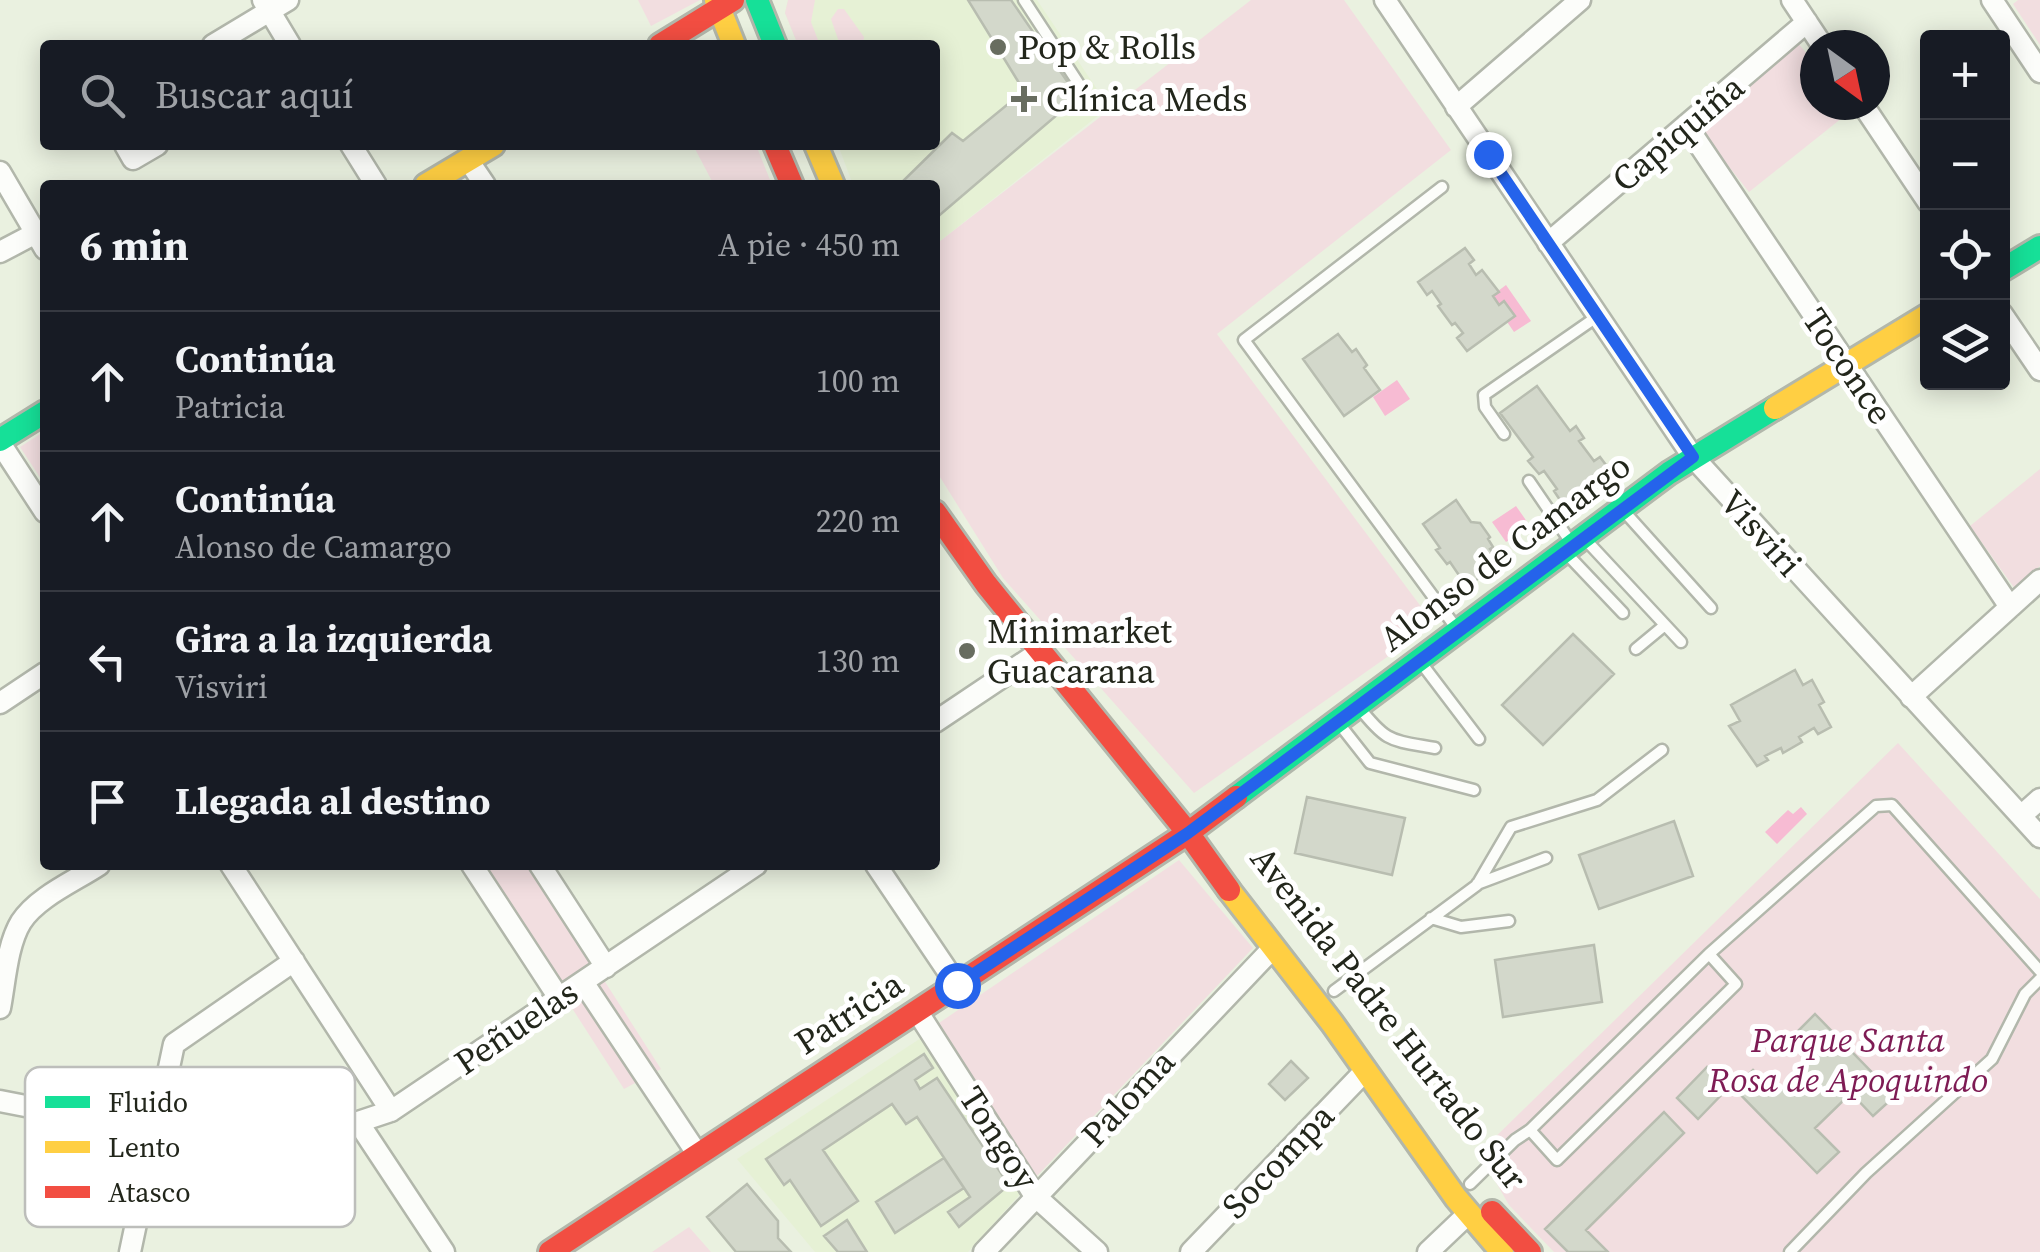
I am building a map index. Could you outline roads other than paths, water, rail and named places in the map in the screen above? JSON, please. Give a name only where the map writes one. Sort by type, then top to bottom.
[{"type":"street","points":[[757,0],[773,40]]},
{"type":"street","name":"Visviri","points":[[1385,0],[1693,457],[2040,837]]},
{"type":"street","points":[[1456,107],[1580,0]]},
{"type":"street","points":[[1792,0],[1812,30]]},
{"type":"street","points":[[1992,0],[2040,72]]},
{"type":"street","points":[[668,40],[723,3],[733,40]]},
{"type":"street","points":[[220,40],[273,4],[288,40]]},
{"type":"street","name":"Capiquiña","points":[[1548,243],[1807,22]]},
{"type":"street","points":[[1873,120],[1920,190]]},
{"type":"street","name":"Toconce","points":[[1686,124],[2010,607]]},
{"type":"street","points":[[128,150],[133,159],[148,150]]},
{"type":"street","points":[[354,150],[373,180]]},
{"type":"street","points":[[434,180],[485,150]]},
{"type":"street","points":[[778,150],[790,180]]},
{"type":"street","points":[[818,150],[831,180]]},
{"type":"street","points":[[468,160],[482,180]]},
{"type":"street","points":[[0,252],[40,241],[1,175]]},
{"type":"street","points":[[2010,265],[2040,247]]},
{"type":"street","name":"Alonso de Camargo","points":[[1188,833],[1693,457],[1920,320]]},
{"type":"street","points":[[2010,326],[2040,370]]},
{"type":"street","points":[[38,488],[0,441],[40,415]]},
{"type":"street","name":"Avenida Padre Hurtado Sur","points":[[940,520],[958,548],[1188,833],[1211,869],[1366,1070],[1468,1214],[1502,1252]]},
{"type":"street","points":[[1912,697],[2040,580]]},
{"type":"street","points":[[940,719],[1041,652]]},
{"type":"street","points":[[0,703],[40,677]]},
{"type":"street","points":[[2020,816],[2040,798]]},
{"type":"street","name":"Avenida Padre Hurtado Sur","points":[[1188,833],[1237,874],[1334,991],[1470,1184],[1530,1252]]},
{"type":"street","name":"Patricia","points":[[550,1252],[1188,833]]},
{"type":"street","points":[[0,1008],[16,931],[34,908],[91,870]]},
{"type":"street","points":[[234,870],[391,1110]]},
{"type":"street","points":[[475,870],[559,998]]},
{"type":"street","points":[[543,870],[606,967]]},
{"type":"street","name":"Peñuelas","points":[[355,1124],[391,1110],[749,870]]},
{"type":"street","points":[[879,870],[957,985]]},
{"type":"street","name":"Paloma","points":[[984,1252],[1274,947]]},
{"type":"street","points":[[168,1067],[177,1040],[294,961]]},
{"type":"street","points":[[583,982],[698,1155]]},
{"type":"street","name":"Tongoy","points":[[917,1010],[1036,1196],[1097,1252]]},
{"type":"street","name":"Socompa","points":[[1191,1252],[1366,1070]]},
{"type":"street","points":[[0,1101],[25,1108]]},
{"type":"street","points":[[358,1122],[444,1252]]},
{"type":"street","points":[[1428,1252],[1468,1214]]},
{"type":"street","points":[[130,1252],[135,1227]]},
{"type":"lane","points":[[1024,0],[1088,98]]},
{"type":"lane","points":[[1442,187],[1244,340],[1458,630]]},
{"type":"lane","points":[[1504,434],[1485,407],[1484,395],[1598,316]]},
{"type":"lane","points":[[1529,481],[1623,613]]},
{"type":"lane","points":[[1622,508],[1711,608]]},
{"type":"lane","points":[[1574,544],[1681,642]]},
{"type":"lane","points":[[1636,649],[1665,625]]},
{"type":"lane","points":[[1419,660],[1479,738]]},
{"type":"lane","points":[[1358,706],[1379,733],[1435,748]]},
{"type":"lane","points":[[1337,721],[1370,763],[1474,790]]},
{"type":"lane","points":[[1477,884],[1512,827],[1597,800],[1662,750]]},
{"type":"lane","points":[[1470,1184],[1709,954],[1876,806],[1892,805],[2040,970]]},
{"type":"lane","points":[[1334,991],[1477,884],[1546,858]]},
{"type":"lane","points":[[1431,918],[1461,927],[1509,921]]},
{"type":"lane","points":[[1530,1130],[1557,1160],[1709,1012],[1736,984],[1709,954]]},
{"type":"lane","points":[[1790,1252],[1866,1173],[1992,1060],[2025,994],[2040,978]]},
{"type":"place","name":"Pop & Rolls","points":[[998,47]]},
{"type":"place","name":"Clínica Meds","points":[[1024,99]]},
{"type":"place","name":"Minimarket Guacarana","points":[[967,651]]},
{"type":"park label","name":"Parque Santa Rosa de Apoquindo","points":[[1848,1060]]}]
